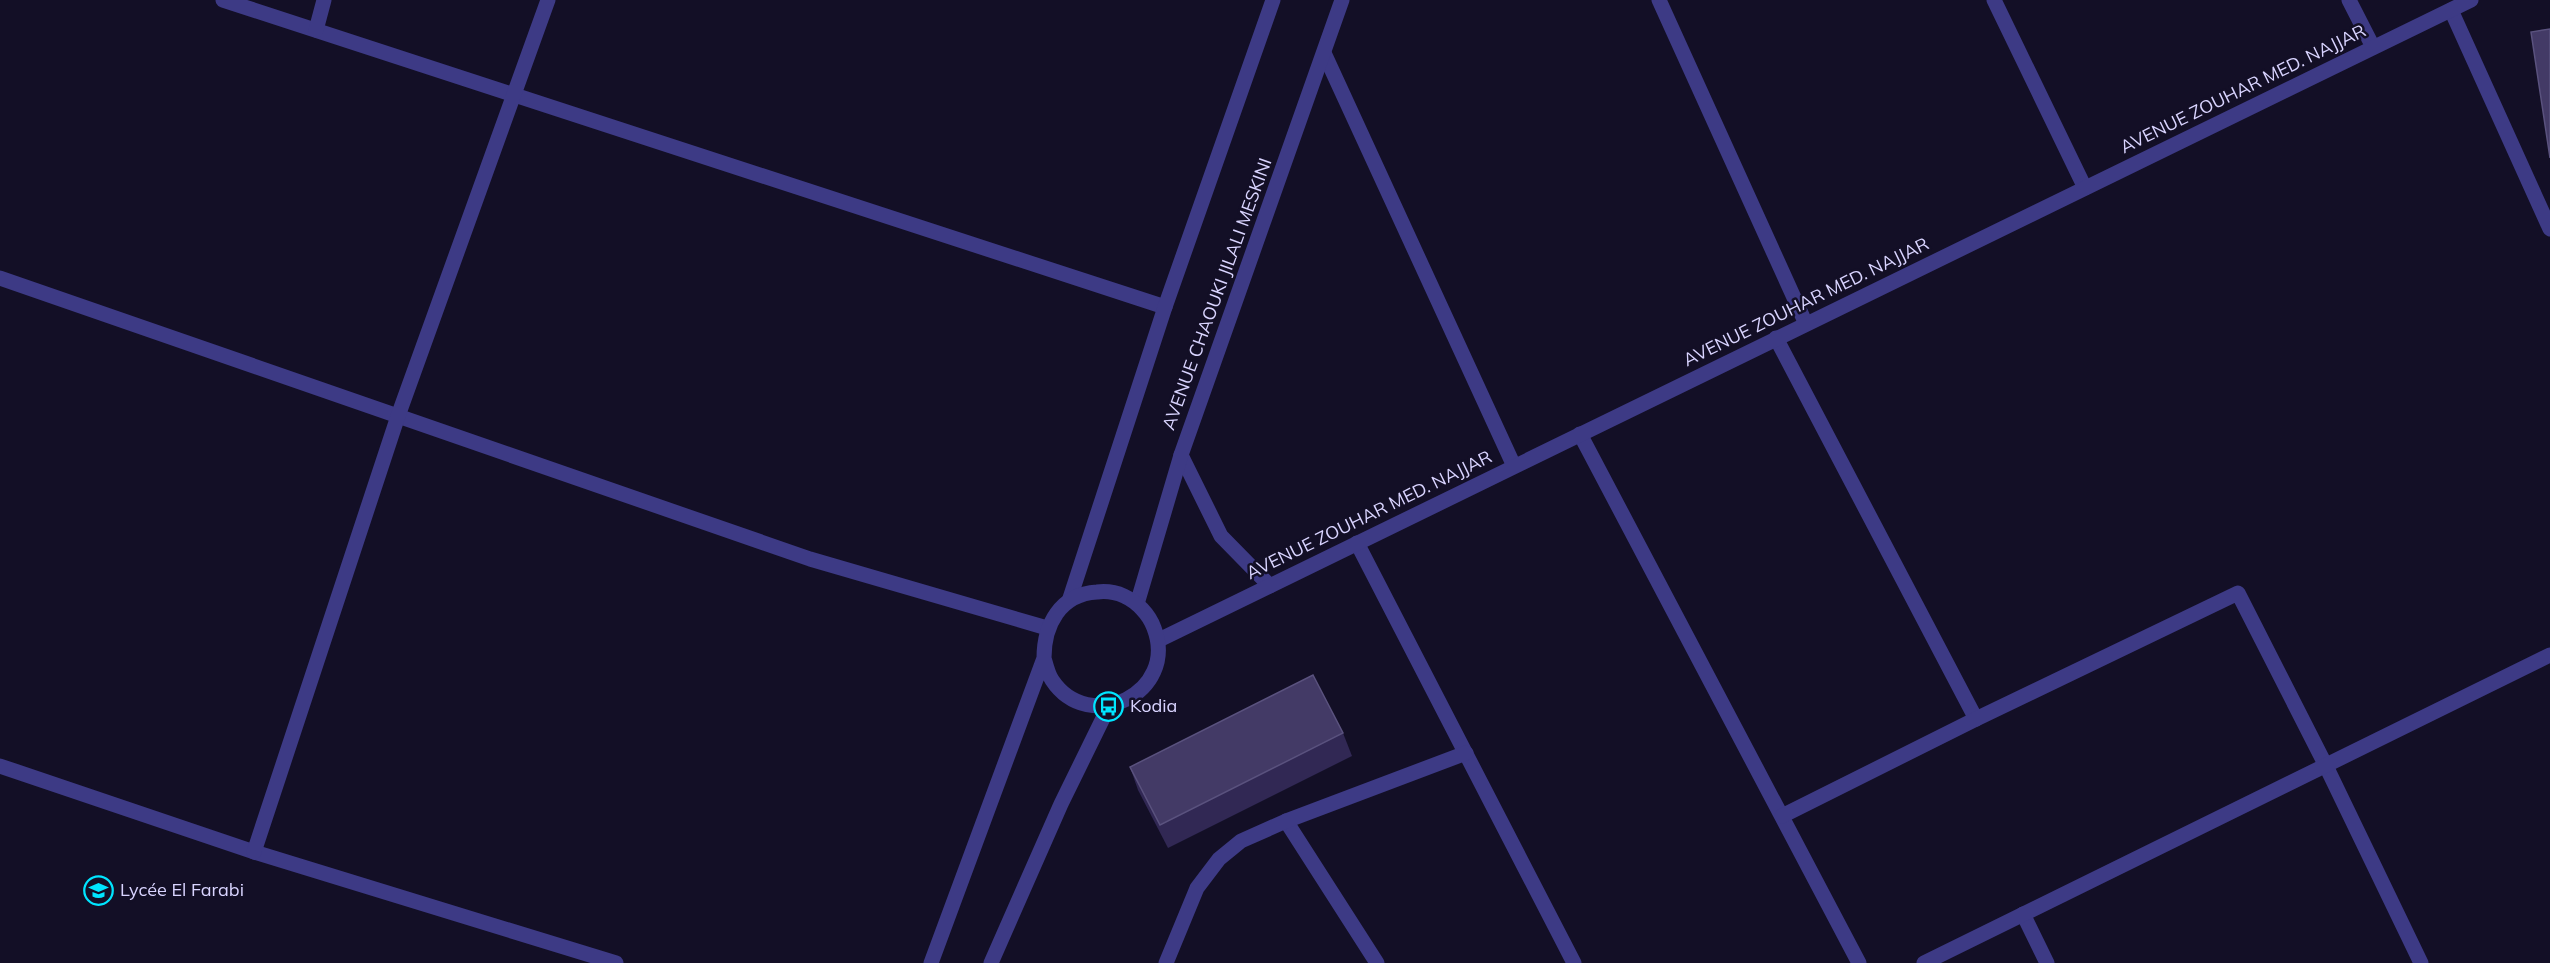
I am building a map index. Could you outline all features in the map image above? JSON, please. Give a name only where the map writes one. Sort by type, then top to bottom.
[{"type":"street","points":[[223,0],[1165,307]]},
{"type":"street","points":[[316,30],[324,0]]},
{"type":"street","points":[[254,852],[398,416],[548,0]]},
{"type":"street","points":[[1070,598],[1165,307],[1273,0]]},
{"type":"street","name":"AVENUE CHAOUKI JILALI MESKINI","points":[[1137,604],[1181,454],[1342,0]]},
{"type":"street","points":[[1659,0],[1806,324]]},
{"type":"street","points":[[1995,0],[2085,188]]},
{"type":"street","points":[[2349,0],[2373,47]]},
{"type":"street","name":"AVENUE ZOUHAR MED. NAJJAR","points":[[1159,640],[2471,0]]},
{"type":"street","points":[[2451,10],[2550,229]]},
{"type":"street","points":[[1324,53],[1515,466]]},
{"type":"street","points":[[0,278],[810,559],[1047,628]]},
{"type":"street","points":[[1776,338],[1976,719]]},
{"type":"street","points":[[1580,434],[1860,963]]},
{"type":"street","points":[[1181,454],[1221,536],[1270,585]]},
{"type":"street","points":[[1357,543],[1574,963]]},
{"type":"street","points":[[931,963],[1044,658],[1047,628],[1057,611],[1070,598],[1087,592],[1105,591],[1122,595],[1137,604],[1151,620],[1159,640],[1157,663],[1148,684],[1131,699],[1109,705],[1086,705],[1066,696],[1052,679],[1044,658]]},
{"type":"street","points":[[1782,816],[1976,719],[2238,593],[2326,766],[2421,963]]},
{"type":"street","points":[[1924,963],[2550,655]]},
{"type":"street","points":[[992,963],[1060,804],[1109,705]]},
{"type":"street","points":[[1166,963],[1197,888],[1219,859],[1241,841],[1286,821],[1466,753]]},
{"type":"street","points":[[0,766],[254,852],[616,963]]},
{"type":"street","points":[[1286,821],[1377,963]]},
{"type":"street","points":[[2023,914],[2047,963]]},
{"type":"building","points":[[2550,29],[2550,158],[2531,32]]},
{"type":"building","points":[[1313,675],[1343,733],[1160,825],[1130,767]]},
{"type":"place","name":"Kodia","points":[[1109,706]]},
{"type":"place","name":"Lycée El Farabi","points":[[99,890]]}]
